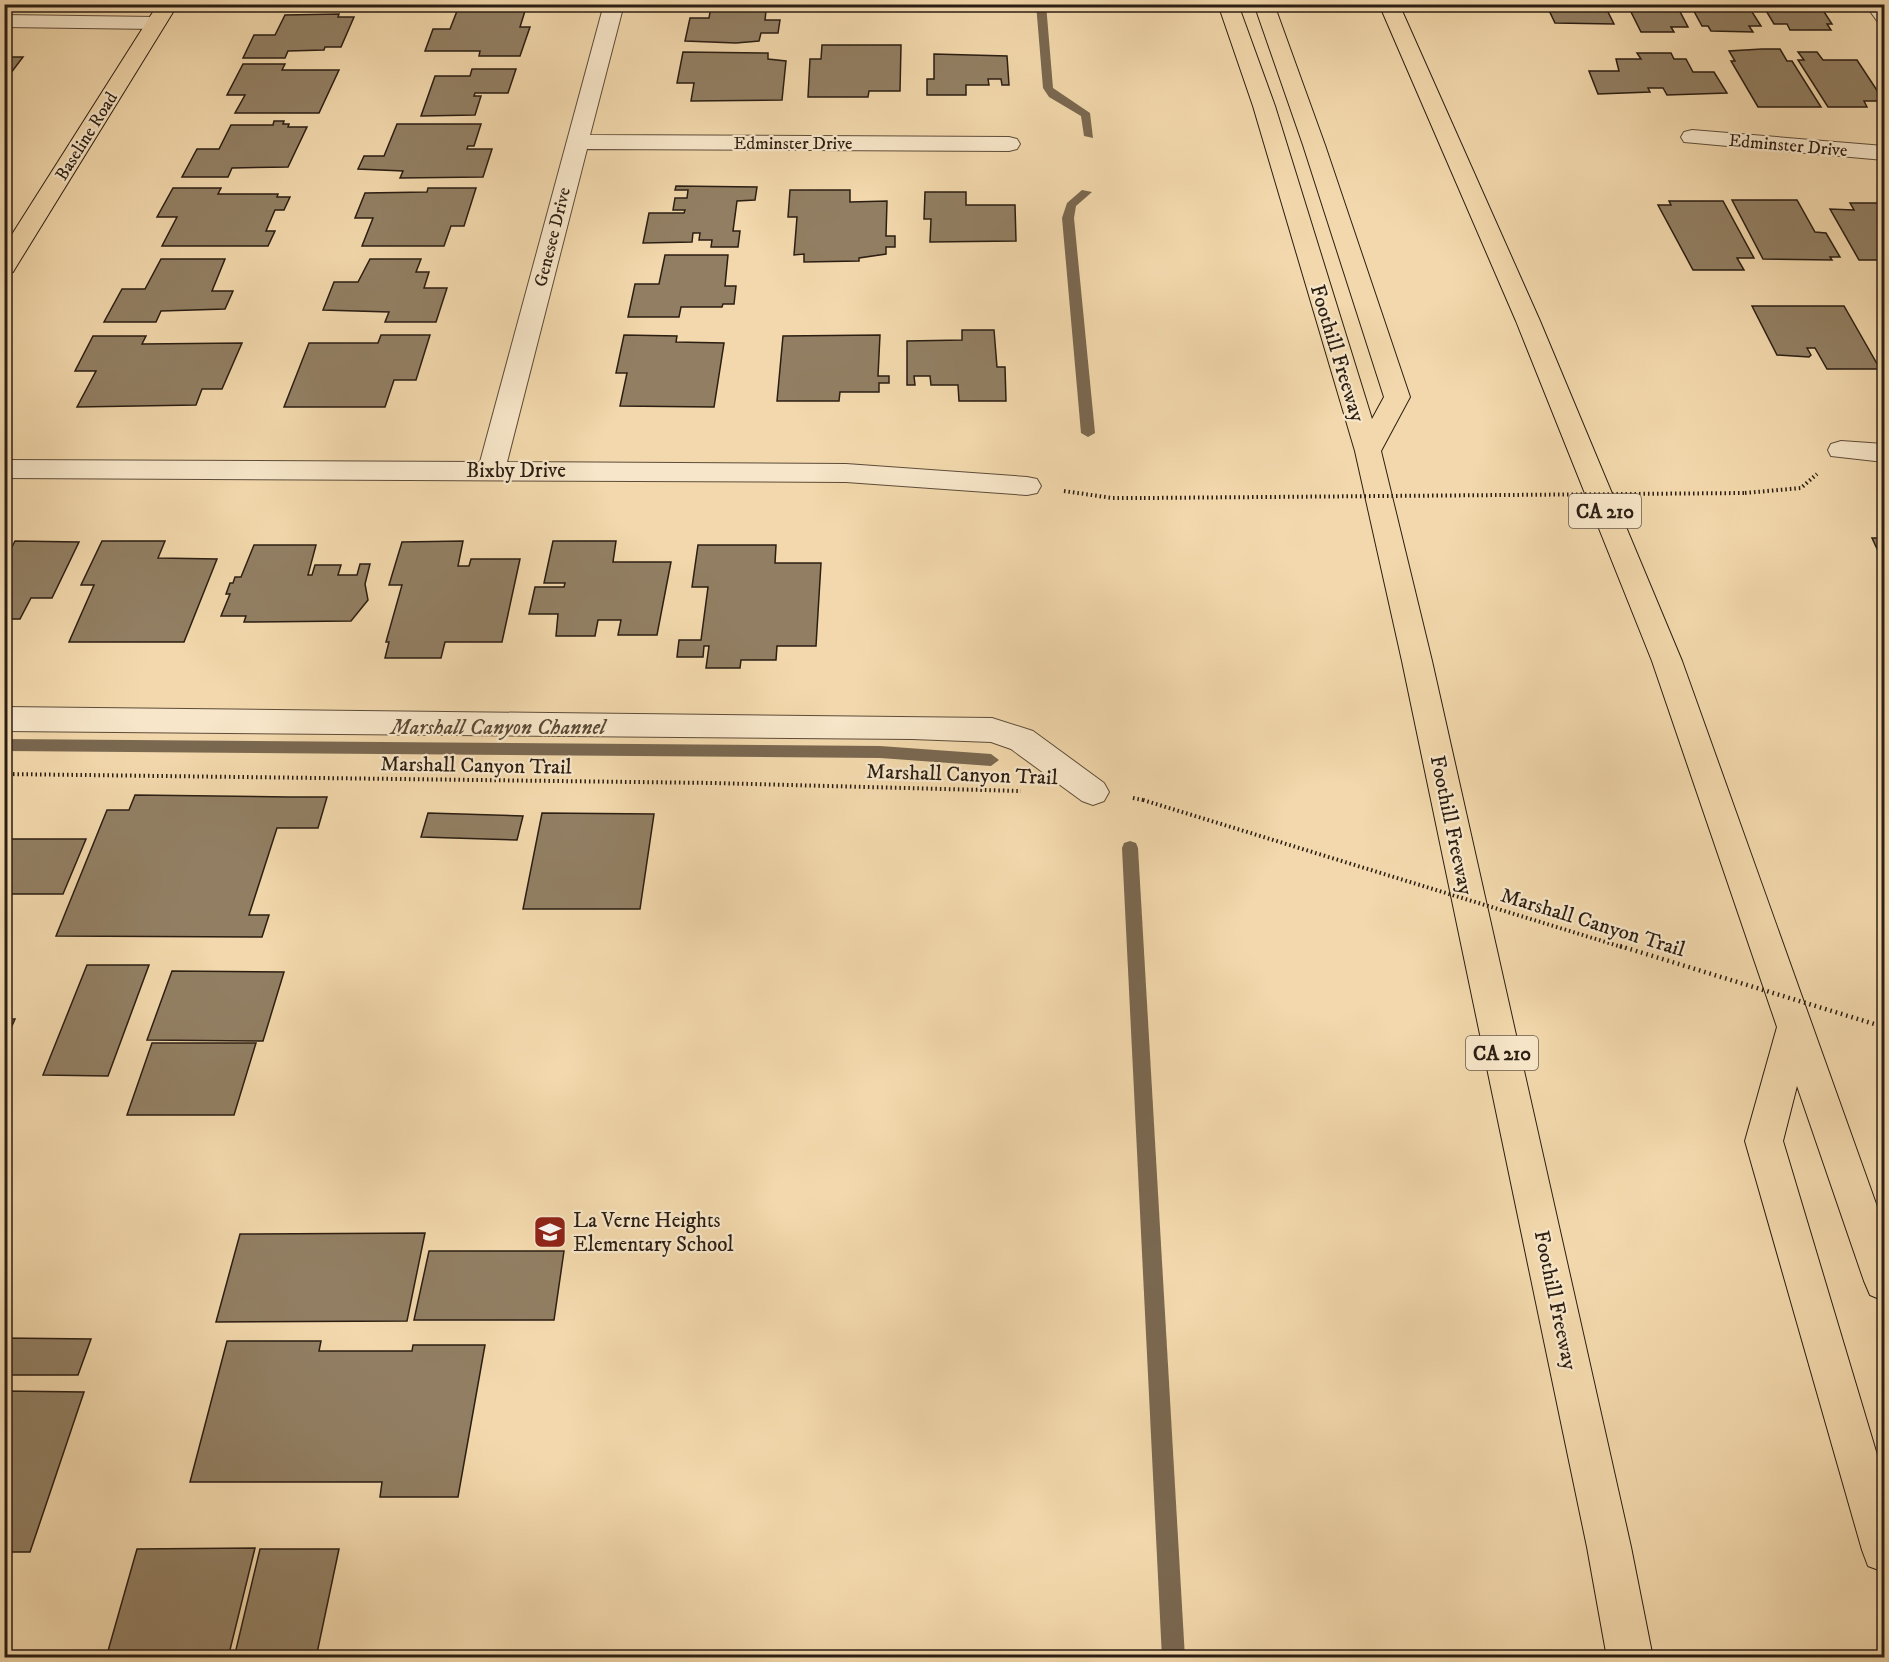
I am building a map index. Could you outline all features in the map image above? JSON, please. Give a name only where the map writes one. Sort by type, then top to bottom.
[{"type":"main road","name":"Foothill Freeway","points":[[1228,4],[1264,106],[1368,451],[1424,696],[1609,1547],[1630,1658]]},
{"type":"main road","points":[[1264,4],[1314,145],[1397,398],[1368,451]]},
{"type":"main road","name":"CA 210","points":[[1389,4],[1436,106],[1528,321],[1667,661],[1884,1281]]},
{"type":"main road","name":"Baseline Road","points":[[4,267],[162,14]]},
{"type":"main road","points":[[1795,1027],[1764,1141],[1884,1550]]},
{"type":"street","name":"Genesee Drive","points":[[491,470],[614,4]]},
{"type":"street","points":[[1875,4],[1884,17]]},
{"type":"street","points":[[4,21],[162,14]]},
{"type":"street","name":"Edminster Drive","points":[[1692,137],[1884,153]]},
{"type":"street","name":"Edminster Drive","points":[[576,142],[1009,144]]},
{"type":"street","points":[[1841,450],[1884,453]]},
{"type":"street","name":"Bixby Drive","points":[[4,469],[846,472],[1027,486]]},
{"type":"street","points":[[4,719],[889,726],[992,730],[1022,740],[1094,792]]},
{"type":"path","points":[[1027,486],[1112,498],[1745,493],[1801,488],[1841,450]]},
{"type":"path","name":"Marshall Canyon Trail","points":[[4,774],[724,783],[1022,791]]},
{"type":"path","name":"Marshall Canyon Trail","points":[[1094,792],[1143,800],[1884,1027]]},
{"type":"building","points":[[722,4],[781,4],[781,11],[766,11],[765,20],[780,20],[778,33],[761,33],[759,41],[736,43],[685,41],[690,18],[709,18],[711,7],[722,7]]},
{"type":"building","points":[[1546,4],[1604,4],[1614,24],[1555,23]]},
{"type":"building","points":[[1627,4],[1676,4],[1688,27],[1671,27],[1674,32],[1641,32]]},
{"type":"building","points":[[1690,4],[1747,4],[1761,26],[1749,26],[1753,32],[1711,31],[1708,26],[1702,26]]},
{"type":"building","points":[[1762,4],[1819,4],[1832,24],[1827,24],[1831,30],[1790,30],[1787,24],[1774,24]]},
{"type":"building","points":[[457,11],[525,11],[520,27],[530,27],[520,56],[479,56],[480,51],[425,51],[433,29],[450,29]]},
{"type":"building","points":[[339,14],[338,17],[354,17],[341,47],[288,51],[285,58],[243,58],[254,35],[275,35],[285,15]]},
{"type":"building","points":[[822,45],[901,45],[900,91],[869,91],[868,97],[808,97],[810,59],[821,59]]},
{"type":"building","points":[[1780,49],[1787,61],[1792,61],[1821,107],[1758,107],[1731,61],[1735,61],[1729,51]]},
{"type":"building","points":[[683,52],[768,53],[768,59],[786,61],[782,100],[691,101],[694,83],[677,83]]},
{"type":"building","points":[[1798,52],[1817,52],[1823,60],[1857,60],[1884,101],[1864,101],[1867,107],[1828,107],[1798,60],[1804,60]]},
{"type":"building","points":[[1637,53],[1671,53],[1674,59],[1686,59],[1693,72],[1714,72],[1727,93],[1667,95],[1663,88],[1648,88],[1650,92],[1598,94],[1589,71],[1619,71],[1616,59],[1641,59]]},
{"type":"building","points":[[934,54],[1007,56],[1009,85],[1002,85],[1001,79],[988,79],[989,85],[966,85],[966,95],[927,95],[927,79],[934,79]]},
{"type":"building","points":[[4,57],[23,57],[4,82]]},
{"type":"building","points":[[243,64],[285,64],[282,70],[339,70],[319,113],[235,113],[245,95],[227,95]]},
{"type":"building","points":[[472,69],[516,69],[508,93],[475,93],[474,96],[481,96],[475,115],[421,116],[435,76],[470,76]]},
{"type":"building","points":[[274,121],[284,121],[283,124],[289,124],[288,127],[307,127],[288,167],[232,168],[228,177],[182,177],[197,149],[219,149],[231,125],[273,125]]},
{"type":"building","points":[[397,124],[481,124],[474,146],[468,146],[467,149],[492,149],[483,177],[400,178],[403,171],[358,169],[364,156],[384,156]]},
{"type":"building","points":[[676,186],[757,187],[755,200],[737,201],[733,231],[740,231],[738,247],[711,247],[712,240],[699,240],[700,233],[693,233],[692,242],[643,243],[649,213],[684,213],[685,210],[673,210],[675,198],[687,198],[688,190],[675,190]]},
{"type":"building","points":[[173,188],[221,188],[218,194],[278,194],[277,197],[290,197],[284,210],[275,210],[266,231],[275,231],[268,246],[162,246],[177,217],[157,217]]},
{"type":"building","points":[[428,188],[476,188],[464,226],[451,226],[444,246],[362,246],[373,218],[355,218],[365,193],[427,192]]},
{"type":"building","points":[[790,190],[850,190],[850,202],[887,201],[886,236],[895,236],[895,247],[886,247],[886,254],[859,258],[859,261],[804,262],[804,254],[794,255],[797,217],[788,217]]},
{"type":"building","points":[[925,192],[966,192],[966,205],[1015,205],[1016,241],[930,242],[931,219],[924,219]]},
{"type":"building","points":[[1732,200],[1797,200],[1815,232],[1826,233],[1840,257],[1830,257],[1832,260],[1763,259]]},
{"type":"building","points":[[1669,201],[1723,201],[1754,258],[1737,258],[1744,270],[1693,270],[1658,205],[1671,205]]},
{"type":"building","points":[[1850,203],[1884,203],[1884,260],[1859,260],[1830,209],[1854,210]]},
{"type":"building","points":[[665,255],[728,255],[725,286],[736,286],[734,304],[723,304],[722,307],[681,307],[679,317],[628,317],[635,284],[659,284]]},
{"type":"building","points":[[161,259],[225,259],[212,291],[233,291],[225,309],[161,311],[156,322],[104,322],[122,289],[145,289]]},
{"type":"building","points":[[370,259],[421,259],[416,272],[429,272],[424,288],[447,288],[436,322],[385,322],[389,312],[323,310],[334,282],[358,282]]},
{"type":"building","points":[[1752,306],[1844,306],[1880,369],[1827,369],[1815,348],[1807,348],[1811,355],[1809,357],[1777,355]]},
{"type":"building","points":[[962,330],[994,330],[997,367],[1005,367],[1006,401],[959,401],[958,385],[931,385],[930,376],[914,376],[915,385],[907,385],[907,341],[962,340]]},
{"type":"building","points":[[381,335],[430,335],[416,380],[394,380],[385,407],[284,407],[309,343],[378,343]]},
{"type":"building","points":[[624,335],[677,336],[676,342],[724,343],[714,407],[620,406],[627,373],[616,373]]},
{"type":"building","points":[[880,335],[878,376],[889,376],[889,383],[879,383],[879,392],[840,392],[839,401],[777,401],[783,336]]},
{"type":"building","points":[[93,336],[146,336],[142,344],[242,343],[222,389],[202,389],[196,405],[77,407],[96,371],[75,371]]},
{"type":"building","points":[[1872,538],[1884,538],[1884,564]]},
{"type":"building","points":[[15,541],[79,542],[52,598],[31,598],[20,619],[4,619],[4,562]]},
{"type":"building","points":[[102,541],[165,541],[158,558],[217,559],[184,642],[69,642],[94,585],[81,585]]},
{"type":"building","points":[[463,541],[458,566],[469,566],[471,559],[520,559],[502,642],[445,642],[441,658],[385,658],[389,642],[386,642],[402,585],[389,585],[402,542]]},
{"type":"building","points":[[553,541],[616,541],[613,562],[671,562],[657,635],[618,635],[621,620],[598,620],[595,636],[556,636],[558,614],[529,614],[535,587],[564,587],[565,583],[544,583]]},
{"type":"building","points":[[254,545],[316,545],[308,575],[312,575],[315,565],[341,565],[338,575],[357,575],[360,564],[370,564],[365,584],[368,600],[351,621],[244,622],[246,616],[221,616],[230,594],[226,594],[230,583],[233,583],[235,577],[241,577]]},
{"type":"building","points":[[698,545],[776,545],[775,563],[821,563],[816,646],[777,646],[776,660],[741,660],[740,668],[706,668],[709,646],[704,646],[703,657],[677,657],[679,640],[701,640],[708,587],[692,587]]},
{"type":"building","points":[[135,795],[327,797],[318,828],[277,828],[249,915],[269,915],[262,937],[56,936],[107,810],[129,810]]},
{"type":"building","points":[[428,813],[523,816],[517,840],[421,837]]},
{"type":"building","points":[[542,813],[654,814],[640,909],[523,909]]},
{"type":"building","points":[[4,839],[86,839],[63,894],[4,894]]},
{"type":"building","points":[[87,965],[149,965],[108,1076],[43,1075]]},
{"type":"building","points":[[172,971],[284,972],[263,1041],[147,1040]]},
{"type":"building","points":[[4,1019],[15,1019],[4,1044]]},
{"type":"building","points":[[152,1043],[256,1043],[234,1115],[127,1115]]},
{"type":"building","points":[[425,1233],[407,1321],[216,1322],[240,1234]]},
{"type":"building","points":[[429,1251],[564,1251],[554,1320],[414,1320]]},
{"type":"building","points":[[4,1338],[91,1339],[78,1375],[4,1375]]},
{"type":"building","points":[[227,1341],[321,1341],[319,1351],[412,1351],[413,1345],[485,1345],[458,1497],[380,1497],[382,1482],[190,1482]]},
{"type":"building","points":[[4,1391],[84,1392],[30,1552],[4,1552]]},
{"type":"building","points":[[255,1548],[228,1658],[106,1658],[137,1549]]},
{"type":"building","points":[[260,1549],[339,1549],[316,1658],[234,1658]]},
{"type":"waterway","points":[[1041,4],[1048,88],[1053,95],[1086,115],[1089,136]]},
{"type":"waterway","points":[[1086,192],[1071,205],[1068,218],[1088,433]]},
{"type":"waterway","name":"Marshall Canyon Channel","points":[[4,745],[880,752],[991,760]]},
{"type":"waterway","points":[[1130,848],[1174,1658]]},
{"type":"place","name":"La Verne Heights Elementary School","points":[[550,1232]]}]
